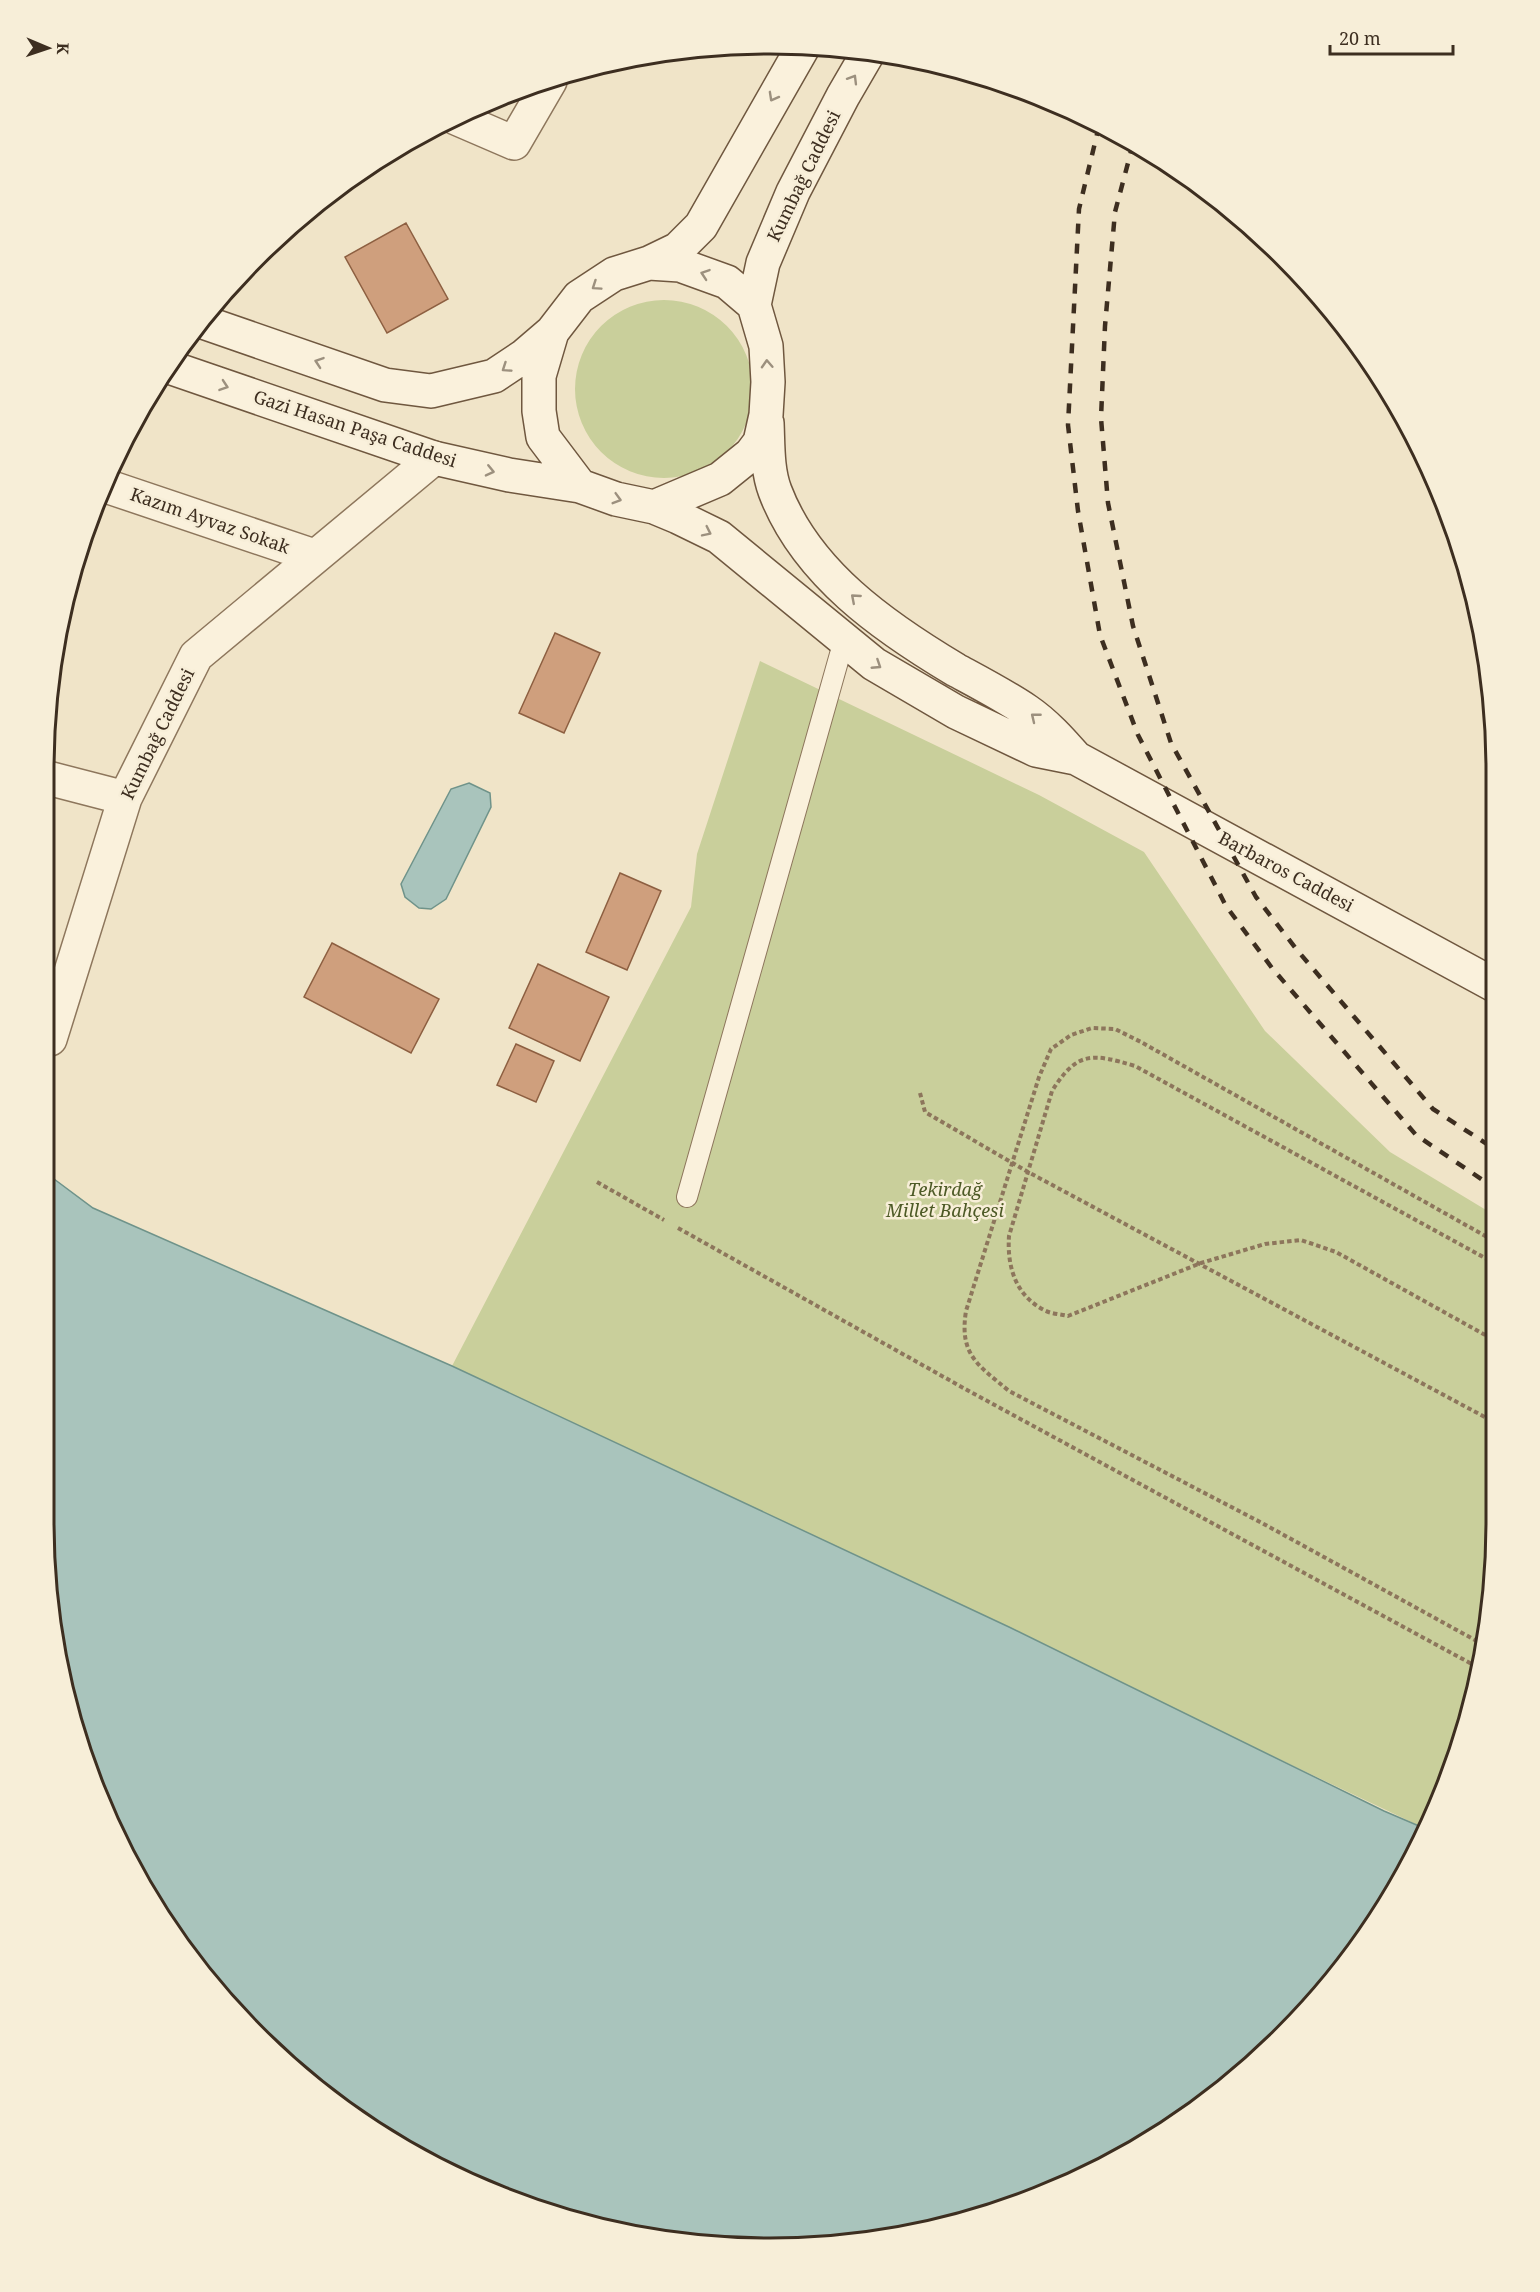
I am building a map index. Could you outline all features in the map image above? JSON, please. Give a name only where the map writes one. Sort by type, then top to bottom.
[{"type":"street","points":[[210,324],[385,385],[431,391],[494,376],[524,356],[552,332],[579,297],[614,274],[649,263],[678,249],[701,226],[798,55]]},
{"type":"street","name":"Kumbağ Caddesi","points":[[754,304],[763,263],[793,192],[864,60]]},
{"type":"street","points":[[466,122],[514,143],[544,91]]},
{"type":"street","points":[[649,263],[680,265],[727,282],[754,304],[766,346],[768,455],[774,490],[796,533],[831,577],[889,627],[1027,711],[1056,735],[1076,758]]},
{"type":"street","points":[[552,332],[539,376],[539,411],[543,437],[580,486]]},
{"type":"street","name":"Gazi Hasan Paşa Caddesi","points":[[177,370],[434,458],[509,475],[580,486],[616,499],[654,507],[719,537],[874,664],[956,711],[1036,750],[1076,758]]},
{"type":"street","points":[[654,507],[720,479],[751,454],[760,442],[766,415]]},
{"type":"street","name":"Kumbağ Caddesi","points":[[54,1026],[125,798],[196,656],[434,458]]},
{"type":"street","name":"Kazım Ayvaz Sokak","points":[[112,488],[314,556]]},
{"type":"street","name":"Barbaros Caddesi","points":[[1076,758],[1486,980]]},
{"type":"street","points":[[54,780],[125,798]]},
{"type":"lane","points":[[687,1197],[844,640]]},
{"type":"path","points":[[1476,1640],[1262,1523],[1010,1390],[976,1364],[966,1345],[963,1331],[966,1311],[1039,1077],[1051,1049],[1071,1035],[1092,1028],[1115,1029],[1141,1042],[1486,1236]]},
{"type":"path","points":[[1486,1258],[1135,1066],[1105,1057],[1079,1060],[1063,1073],[1052,1091],[1009,1236],[1008,1257],[1015,1281],[1029,1299],[1046,1311],[1068,1316],[1201,1263],[1265,1244],[1301,1240],[1336,1252],[1486,1335]]},
{"type":"path","points":[[920,1093],[925,1112],[1012,1163],[1486,1418]]},
{"type":"path","points":[[597,1182],[967,1390],[1471,1665]]},
{"type":"green space","points":[[664,300],[698,307],[727,326],[746,355],[753,389],[746,423],[727,452],[698,471],[664,478],[630,471],[601,452],[582,423],[575,389],[582,355],[601,326],[630,307]]},
{"type":"green space","name":"Tekirdağ Millet Bahçesi","points":[[760,661],[1039,795],[1144,852],[1265,1031],[1390,1152],[1486,1210],[1486,1522],[1480,1615],[1462,1707],[1448,1752],[1418,1825],[452,1366],[691,907],[697,854]]},
{"type":"water","points":[[469,783],[490,793],[491,807],[446,899],[431,909],[419,908],[405,897],[401,884],[451,789]]},
{"type":"water","points":[[54,1179],[93,1208],[452,1366],[1009,1627],[1418,1826],[1412,1839],[1390,1880],[1338,1958],[1276,2028],[1206,2090],[1128,2142],[1087,2164],[1000,2200],[955,2214],[863,2232],[770,2238],[723,2236],[677,2232],[585,2214],[540,2200],[453,2164],[412,2142],[334,2090],[264,2028],[232,1994],[202,1958],[150,1880],[109,1796],[78,1707],[60,1615],[54,1522]]},
{"type":"building","points":[[406,223],[448,299],[387,333],[345,257]]},
{"type":"building","points":[[555,633],[600,653],[564,733],[519,713]]},
{"type":"building","points":[[620,873],[661,891],[627,970],[586,952]]},
{"type":"building","points":[[332,943],[439,999],[411,1053],[304,997]]},
{"type":"building","points":[[538,964],[609,997],[580,1061],[509,1028]]},
{"type":"building","points":[[516,1044],[554,1061],[536,1102],[497,1085]]},
{"type":"railway","points":[[1097,133],[1079,209],[1068,425],[1078,511],[1100,635],[1138,735],[1226,906],[1272,968],[1416,1135],[1486,1182]]},
{"type":"railway","points":[[1131,152],[1115,212],[1105,326],[1101,418],[1108,503],[1133,626],[1171,743],[1256,897],[1297,950],[1433,1109],[1486,1143]]}]
